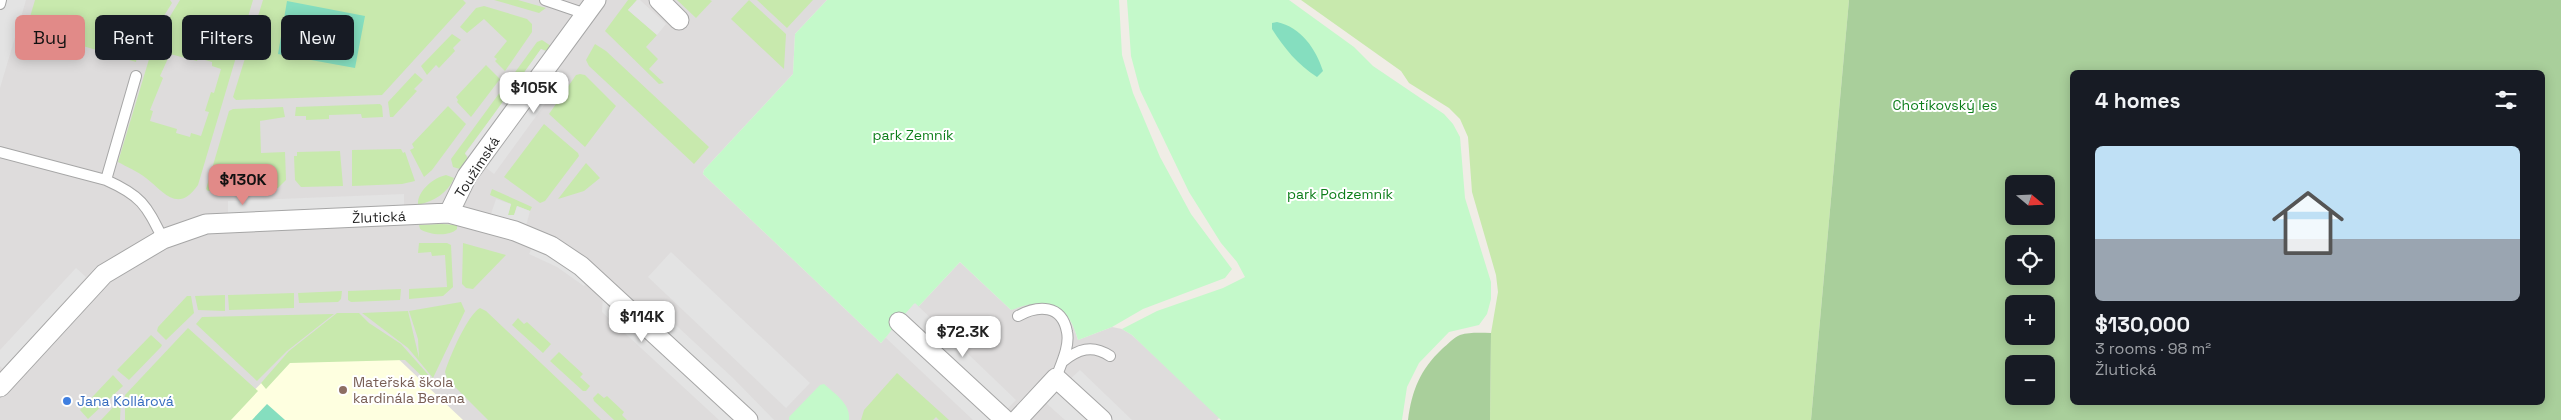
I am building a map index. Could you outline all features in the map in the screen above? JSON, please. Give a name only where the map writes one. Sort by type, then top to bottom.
[{"type":"street","points":[[658,0],[680,20]]},
{"type":"street","name":"Toužimská","points":[[449,213],[468,176],[591,7]]},
{"type":"street","name":"Žlutická","points":[[1,385],[104,274],[163,239],[206,224],[449,213],[515,231],[550,246],[581,266],[609,289],[748,420]]},
{"type":"street","points":[[899,322],[1005,420]]},
{"type":"street","points":[[1017,420],[1059,370],[1102,420]]},
{"type":"lane","points":[[0,4],[1,0]]},
{"type":"lane","points":[[545,0],[591,7]]},
{"type":"lane","points":[[106,180],[136,76]]},
{"type":"lane","points":[[0,152],[106,180],[122,187],[142,201],[163,239]]},
{"type":"lane","points":[[1018,316],[1033,308],[1042,308],[1050,310],[1061,318],[1067,331],[1067,342],[1059,370]]},
{"type":"lane","points":[[1059,370],[1073,353],[1086,348],[1097,349],[1110,356]]},
{"type":"shaded area","points":[[0,0],[827,0],[795,34],[793,74],[704,170],[703,174],[881,343],[915,303],[919,306],[960,262],[1011,310],[1031,302],[1057,305],[1065,312],[1078,340],[1112,327],[1122,329],[1132,335],[1220,417],[1217,420],[0,420]]},
{"type":"shaded area","points":[[0,0],[26,0],[22,15],[15,15],[15,37],[0,88]]},
{"type":"shaded area","points":[[637,0],[640,0],[666,24],[657,35],[628,10]]},
{"type":"shaded area","points":[[541,49],[546,52],[470,157],[465,154]]},
{"type":"shaded area","points":[[556,68],[566,75],[494,174],[484,166]]},
{"type":"shaded area","points":[[404,194],[404,206],[228,213],[228,201]]},
{"type":"shaded area","points":[[496,199],[511,204],[508,215],[514,215],[517,206],[530,211],[526,226],[491,214]]},
{"type":"shaded area","points":[[532,248],[560,262],[588,281],[584,286],[557,267],[529,254]]},
{"type":"shaded area","points":[[671,252],[810,383],[786,408],[648,277]]},
{"type":"shaded area","points":[[76,268],[86,277],[3,369],[0,366],[0,350]]},
{"type":"shaded area","points":[[603,293],[739,420],[719,420],[602,312]]},
{"type":"shaded area","points":[[632,302],[651,302],[734,379],[774,420],[757,420]]},
{"type":"shaded area","points":[[915,303],[1016,400],[1006,410],[905,314]]},
{"type":"shaded area","points":[[893,328],[992,420],[973,420],[886,338]]},
{"type":"shaded area","name":"Mateřská škola kardinála Berana","points":[[392,353],[463,420],[225,420],[285,359]]},
{"type":"shaded area","points":[[1080,370],[1132,420],[1109,420],[1067,382]]},
{"type":"shaded area","points":[[1059,388],[1094,420],[1065,420],[1046,403]]},
{"type":"green space","points":[[35,0],[170,0],[172,3],[164,15],[95,15],[95,50],[85,47],[85,15],[31,15]]},
{"type":"green space","points":[[180,0],[253,0],[249,15],[182,15],[182,57],[172,55],[171,15]]},
{"type":"green space","points":[[263,0],[463,0],[466,3],[382,95],[236,100],[233,97],[244,60],[271,60],[271,15],[258,15]]},
{"type":"green space","points":[[494,0],[518,0],[546,8],[539,13]]},
{"type":"green space","points":[[628,0],[637,0],[628,10],[657,35],[646,47],[658,59],[649,69],[664,83],[659,84],[605,31]]},
{"type":"green space","points":[[677,0],[710,0],[712,1],[696,18]]},
{"type":"green space","points":[[749,0],[786,34],[784,69],[731,19]]},
{"type":"green space","points":[[757,0],[813,0],[787,28]]},
{"type":"green space","name":"park Zemník","points":[[827,0],[1119,0],[1122,55],[1133,93],[1160,157],[1191,214],[1232,269],[1225,278],[1143,309],[1112,327],[1078,340],[1068,317],[1061,310],[1045,303],[1011,310],[960,262],[918,307],[914,304],[881,343],[703,174],[704,170],[793,74],[795,34]]},
{"type":"green space","name":"park Podzemník","points":[[1127,0],[1289,0],[1354,47],[1373,66],[1444,114],[1453,124],[1460,137],[1465,198],[1491,282],[1491,299],[1487,314],[1479,325],[1449,332],[1419,363],[1407,387],[1402,420],[1221,420],[1132,335],[1122,329],[1157,311],[1223,288],[1245,277],[1237,262],[1221,243],[1189,192],[1140,90],[1131,56]]},
{"type":"green space","points":[[1301,0],[1849,0],[1811,420],[1490,420],[1491,333],[1498,292],[1496,275],[1472,192],[1468,137],[1460,119],[1449,108],[1409,83],[1401,71]]},
{"type":"green space","name":"Chotíkovský les","points":[[1849,0],[2561,0],[2561,420],[1811,420]]},
{"type":"green space","points":[[287,1],[365,16],[355,68],[311,60],[354,60],[354,15],[285,15]]},
{"type":"green space","points":[[484,6],[527,19],[532,24],[532,32],[505,71],[495,61],[497,59],[494,57],[507,41],[484,19],[467,33],[460,27],[476,8]]},
{"type":"green space","points":[[1277,22],[1286,25],[1300,34],[1312,47],[1323,71],[1317,77],[1298,62],[1281,43],[1272,29],[1272,23]]},
{"type":"green space","points":[[452,34],[461,40],[453,48],[455,51],[439,68],[436,65],[427,75],[421,66]]},
{"type":"green space","points":[[281,36],[281,55],[278,54]]},
{"type":"green space","points":[[542,40],[551,46],[547,51],[541,49],[518,82],[513,75],[537,42]]},
{"type":"green space","points":[[595,44],[606,51],[709,147],[694,164],[589,66],[586,60]]},
{"type":"green space","points":[[149,60],[167,60],[160,76],[163,78],[150,110],[153,111],[150,121],[177,129],[176,133],[190,137],[191,133],[201,136],[209,112],[205,111],[211,92],[214,93],[221,69],[212,66],[212,62],[205,60],[235,60],[198,185],[191,194],[184,198],[171,198],[136,171],[118,162]]},
{"type":"green space","points":[[486,65],[500,79],[471,117],[457,102],[456,97]]},
{"type":"green space","points":[[415,73],[423,80],[414,89],[417,91],[393,117],[390,117],[388,102]]},
{"type":"green space","points":[[576,75],[585,75],[616,106],[585,147],[549,114]]},
{"type":"green space","points":[[506,84],[514,88],[465,153],[468,159],[460,169],[453,167],[451,159]]},
{"type":"green space","points":[[380,104],[383,117],[362,118],[361,114],[329,115],[329,119],[306,120],[306,116],[295,116],[296,107]]},
{"type":"green space","points":[[448,106],[466,124],[432,170],[424,177],[410,150],[414,148],[412,144]]},
{"type":"green space","points":[[283,107],[285,117],[260,121],[261,153],[285,152],[286,180],[278,188],[208,191],[206,189],[229,111],[233,109]]},
{"type":"green space","points":[[544,124],[578,153],[579,156],[545,201],[540,203],[504,177]]},
{"type":"green space","points":[[401,149],[403,153],[405,152],[415,181],[402,184],[352,186],[352,150]]},
{"type":"green space","points":[[340,151],[343,186],[301,187],[295,180],[294,156],[297,156],[297,152]]},
{"type":"green space","points":[[586,163],[600,178],[584,191],[558,199]]},
{"type":"green space","points":[[446,175],[454,178],[448,188],[435,199],[418,205],[418,200],[423,190],[431,182]]},
{"type":"green space","points":[[492,189],[532,207],[530,211],[517,206],[514,216],[508,215],[511,204],[490,195]]},
{"type":"green space","points":[[419,225],[457,225],[457,229],[449,233],[434,234],[420,229]]},
{"type":"green space","points":[[419,243],[447,243],[451,245],[453,287],[443,296],[409,299],[409,289],[447,287],[445,255],[432,256],[431,252],[418,253]]},
{"type":"green space","points":[[463,243],[506,255],[473,289],[466,288],[462,284]]},
{"type":"green space","points":[[401,289],[400,300],[351,302],[348,300],[348,291]]},
{"type":"green space","points":[[342,291],[341,299],[338,302],[299,303],[298,293]]},
{"type":"green space","points":[[294,293],[294,308],[229,310],[228,295]]},
{"type":"green space","points":[[225,295],[225,311],[198,310],[195,296]]},
{"type":"green space","points":[[187,296],[191,296],[194,313],[166,340],[157,331],[158,327]]},
{"type":"green space","points":[[461,302],[465,311],[433,378],[408,348],[362,313],[408,311],[419,358],[418,339],[409,311]]},
{"type":"green space","points":[[480,308],[486,311],[601,420],[488,420],[447,379],[445,372],[465,327]]},
{"type":"green space","points":[[337,313],[359,313],[369,323],[401,344],[433,380],[430,384],[405,360],[290,363],[266,389],[261,383],[289,351]]},
{"type":"green space","points":[[334,314],[287,351],[257,381],[196,324],[202,317]]},
{"type":"green space","points":[[518,318],[524,324],[527,322],[551,344],[543,353],[512,325]]},
{"type":"green space","points":[[188,328],[258,391],[231,420],[125,420],[125,395]]},
{"type":"green space","points":[[1491,333],[1490,420],[1408,420],[1418,381],[1434,357],[1460,335]]},
{"type":"green space","points":[[151,335],[162,345],[129,380],[117,370]]},
{"type":"green space","points":[[559,352],[583,374],[580,377],[590,386],[586,391],[583,391],[550,361]]},
{"type":"green space","points":[[897,373],[949,420],[939,420],[936,417],[933,420],[861,420],[864,410]]},
{"type":"green space","points":[[113,375],[123,386],[88,419],[80,410]]},
{"type":"green space","points":[[824,384],[845,404],[849,420],[789,420],[789,417],[820,385]]},
{"type":"green space","points":[[598,393],[604,398],[607,396],[624,412],[622,415],[627,420],[614,420],[594,401],[593,398]]},
{"type":"green space","points":[[121,399],[120,420],[101,420]]},
{"type":"green space","points":[[267,404],[285,420],[252,420]]},
{"type":"place","name":"Mateřská škola kardinála Berana","points":[[343,390]]},
{"type":"place","name":"Jana Kollárová","points":[[67,401]]}]
